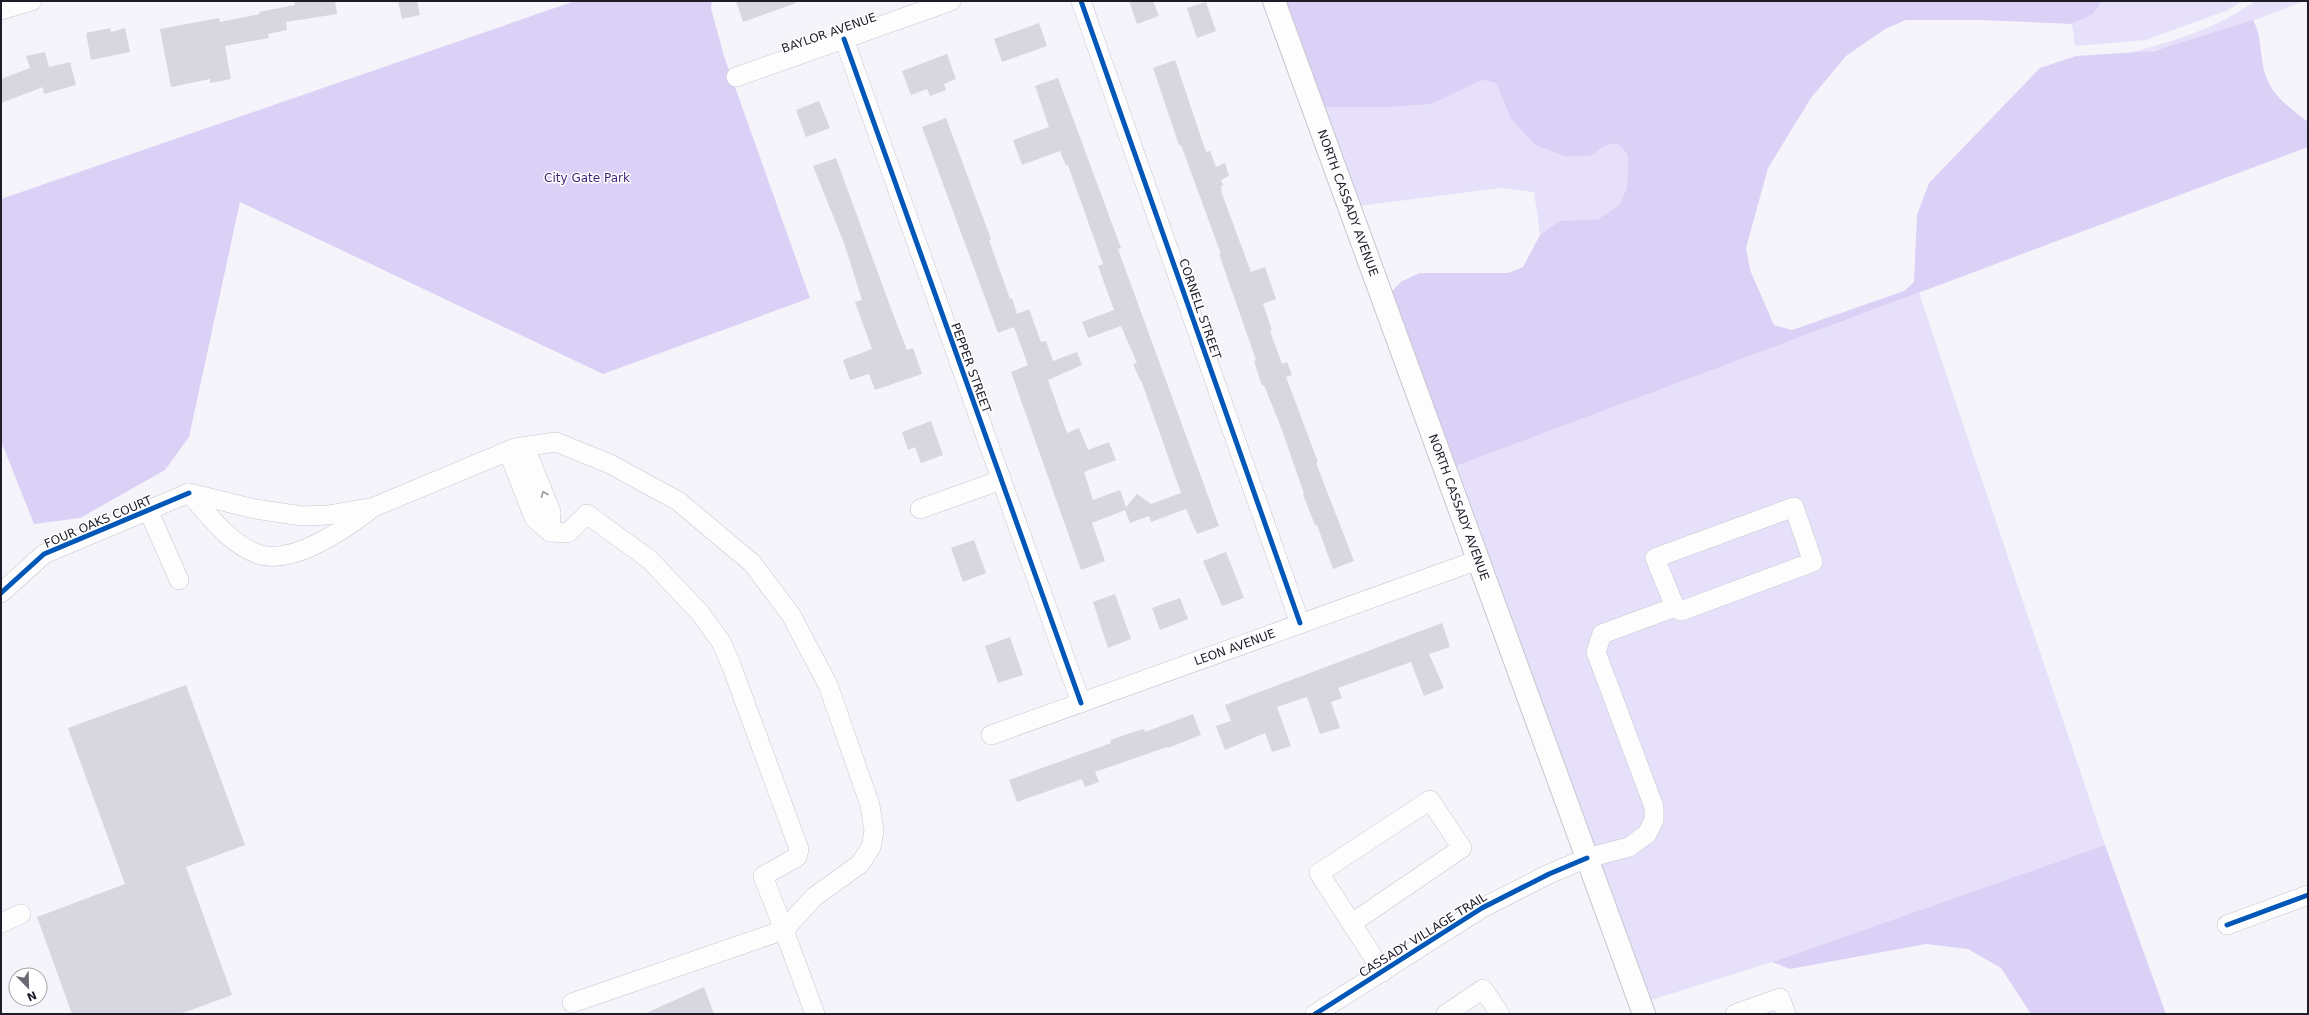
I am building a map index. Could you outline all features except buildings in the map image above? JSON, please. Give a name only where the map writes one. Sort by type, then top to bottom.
[{"type":"main road","name":"NORTH CASSADY AVENUE","points":[[1274,1],[1644,1014]]},
{"type":"street","points":[[1,10],[32,1]]},
{"type":"street","name":"BAYLOR AVENUE","points":[[736,77],[951,1]]},
{"type":"street","name":"CORNELL STREET","points":[[1081,1],[1300,623]]},
{"type":"street","name":"PEPPER STREET","points":[[844,39],[1000,480],[1081,703]]},
{"type":"street","points":[[190,493],[255,509],[302,516],[328,515],[374,507],[516,449],[556,442],[610,464],[678,501],[752,563],[791,615],[828,685],[870,805],[874,831],[871,847],[860,864],[814,897],[784,930],[572,1003]]},
{"type":"street","points":[[516,449],[551,512],[550,532],[568,533],[587,514],[650,560],[701,614],[721,642],[730,662],[799,849],[797,857],[763,876],[816,1014]]},
{"type":"street","points":[[920,509],[1000,480]]},
{"type":"street","points":[[190,493],[217,525],[239,544],[259,554],[287,555],[320,543],[346,528],[374,507]]},
{"type":"street","name":"FOUR OAKS COURT","points":[[1,593],[44,554],[149,512],[190,493]]},
{"type":"street","points":[[1794,507],[1813,562],[1681,611],[1675,607],[1655,558],[1794,507]]},
{"type":"street","points":[[149,512],[179,580]]},
{"type":"street","name":"LEON AVENUE","points":[[991,735],[1478,560]]},
{"type":"street","name":"CASSADY VILLAGE TRAIL","points":[[1315,1014],[1482,908],[1549,874],[1587,858],[1629,847],[1648,834],[1654,820],[1654,807],[1596,652],[1602,634],[1675,607]]},
{"type":"street","points":[[1352,923],[1462,848],[1430,800],[1319,873],[1383,972]]},
{"type":"street","points":[[2227,925],[2308,894]]},
{"type":"street","points":[[1,923],[21,914]]},
{"type":"street","points":[[1446,1014],[1483,989],[1500,1014]]},
{"type":"street","points":[[1735,1014],[1780,998],[1786,1014]]},
{"type":"shaded area","points":[[2102,1],[2242,1],[2228,10],[2146,40],[2075,46],[2072,24],[2093,14]]},
{"type":"shaded area","points":[[2255,1],[2304,1],[2240,26],[2195,40],[2173,46],[2129,53],[2194,33],[2226,19]]},
{"type":"shaded area","points":[[1482,80],[1496,83],[1511,119],[1590,156],[1605,146],[1617,143],[1628,155],[1627,188],[1619,205],[1598,219],[1559,221],[1540,235],[1534,192],[1500,188],[1359,206],[1322,107],[1391,107],[1432,104]]},
{"type":"shaded area","points":[[1919,293],[2105,845],[1772,962],[1651,1000],[1456,466]]},
{"type":"green space","name":"City Gate Park","points":[[575,1],[712,1],[711,8],[724,56],[810,298],[603,374],[240,202],[189,437],[165,470],[80,518],[34,524],[1,441],[1,199]]},
{"type":"green space","points":[[1283,1],[2102,1],[2093,14],[2072,24],[1981,20],[1906,20],[1885,29],[1846,56],[1811,98],[1768,168],[1746,248],[1750,270],[1774,325],[1792,330],[1904,291],[1914,282],[1917,215],[1929,183],[2040,68],[2076,56],[2154,51],[2253,20],[2258,31],[2265,75],[2274,91],[2280,98],[2308,122],[2308,147],[1456,466],[1391,292],[1402,281],[1420,273],[1508,273],[1523,267],[1540,235],[1559,221],[1598,219],[1619,205],[1627,188],[1628,155],[1617,143],[1605,146],[1590,156],[1564,156],[1535,145],[1511,119],[1496,83],[1482,80],[1432,104],[1391,107],[1322,107]]},
{"type":"green space","points":[[2105,845],[2166,1014],[2031,1014],[2001,968],[1968,949],[1926,944],[1790,969],[1772,962]]},
{"type":"cycle path","points":[[1081,1],[1300,623]]},
{"type":"cycle path","points":[[844,39],[1081,703]]},
{"type":"cycle path","points":[[1,593],[44,554],[189,493]]},
{"type":"cycle path","points":[[1315,1014],[1482,908],[1549,874],[1587,858]]},
{"type":"cycle path","points":[[2227,925],[2308,895]]}]
